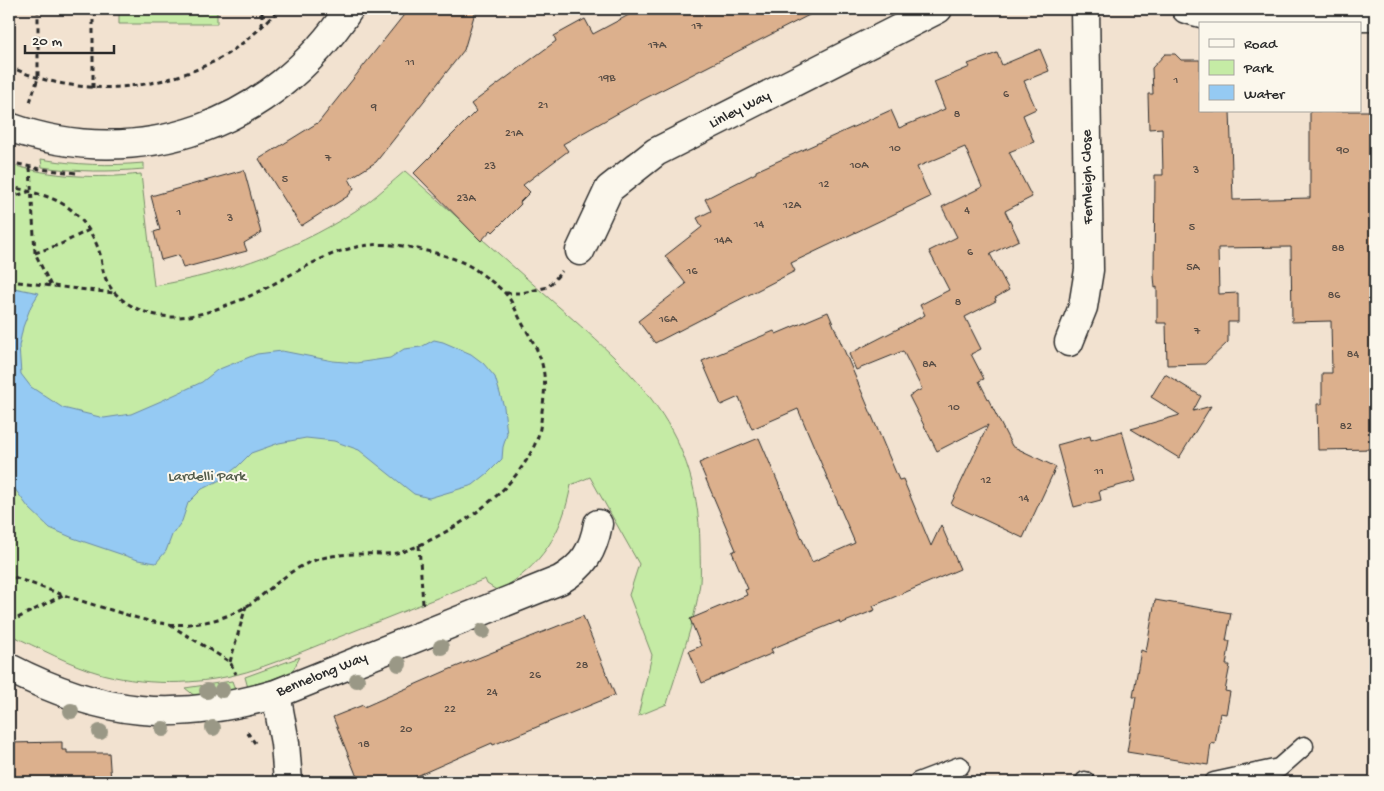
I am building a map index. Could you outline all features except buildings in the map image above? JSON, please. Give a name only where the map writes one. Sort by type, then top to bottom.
[{"type":"street","points":[[18,118],[28,134],[65,142],[103,145],[140,143],[178,136],[214,124],[248,107],[280,86],[309,61],[334,32],[349,9]]},
{"type":"street","name":"Linley Way","points":[[580,252],[609,189],[656,152],[938,9]]},
{"type":"street","name":"Fernleigh Close","points":[[1069,342],[1083,307],[1089,270],[1085,9]]},
{"type":"street","points":[[1186,9],[1201,14],[1241,18],[1375,18]]},
{"type":"street","name":"Bennelong Way","points":[[9,668],[61,693],[96,703],[132,710],[169,712],[205,710],[246,703],[276,694],[560,580],[570,574],[587,556],[595,540],[598,524]]},
{"type":"street","points":[[276,694],[285,743],[288,782]]},
{"type":"lane","points":[[1214,782],[1279,768],[1304,746]]},
{"type":"lane","points":[[918,782],[960,766]]},
{"type":"path","points":[[18,118],[38,78],[38,9]]},
{"type":"path","points":[[93,88],[94,9]]},
{"type":"path","points":[[262,9],[262,27]]},
{"type":"path","points":[[9,66],[38,78],[93,88],[124,87],[154,83],[184,74],[212,62],[238,46],[262,27],[279,9]]},
{"type":"path","points":[[30,167],[35,253],[51,286]]},
{"type":"path","points":[[9,186],[32,191],[62,203],[76,213],[89,230],[98,247],[103,273],[114,293],[127,304],[145,312],[162,316],[178,317],[213,311],[248,298],[295,271],[340,251],[360,246],[398,244],[462,262],[505,293],[537,347],[542,364],[545,394],[539,433],[528,458],[516,476],[487,504],[459,523],[404,552],[326,556],[302,565],[246,606],[220,618],[193,624],[169,625],[147,622],[63,596],[9,574]]},
{"type":"path","points":[[9,198],[32,191]]},
{"type":"path","points":[[35,253],[61,244],[89,230]]},
{"type":"path","points":[[505,293],[548,287],[580,252]]},
{"type":"path","points":[[9,282],[114,293]]},
{"type":"path","points":[[418,545],[423,605]]},
{"type":"path","points":[[9,622],[63,596]]},
{"type":"path","points":[[230,662],[246,606]]},
{"type":"path","points":[[169,625],[230,662],[246,703]]},
{"type":"green space","points":[[119,9],[217,9],[217,24],[119,24]]},
{"type":"green space","points":[[41,159],[92,164],[144,163],[144,169],[93,171],[55,169],[42,167]]},
{"type":"green space","name":"Lardelli Park","points":[[9,164],[41,172],[74,176],[141,174],[154,286],[182,281],[238,266],[292,246],[343,219],[367,203],[405,171],[573,319],[629,372],[652,400],[672,430],[686,464],[696,502],[700,545],[700,583],[686,644],[667,704],[638,716],[652,655],[629,595],[639,564],[590,477],[571,485],[562,519],[548,547],[527,571],[498,591],[487,584],[485,579],[256,669],[199,681],[140,681],[102,674],[78,666],[9,634]]},
{"type":"green space","points":[[300,657],[292,672],[248,688],[245,677]]},
{"type":"green space","points":[[232,681],[236,692],[196,697],[185,688]]},
{"type":"water","points":[[9,287],[39,293],[31,306],[23,327],[19,346],[21,374],[31,387],[63,408],[104,418],[131,414],[202,382],[217,370],[257,354],[282,351],[333,361],[356,363],[390,358],[404,349],[421,347],[434,340],[471,354],[483,363],[495,377],[504,407],[507,434],[502,459],[473,485],[429,498],[414,494],[359,450],[334,441],[306,438],[279,443],[251,453],[220,480],[202,489],[188,503],[182,521],[172,535],[166,551],[156,563],[138,560],[73,538],[50,528],[28,507],[9,481]]}]
